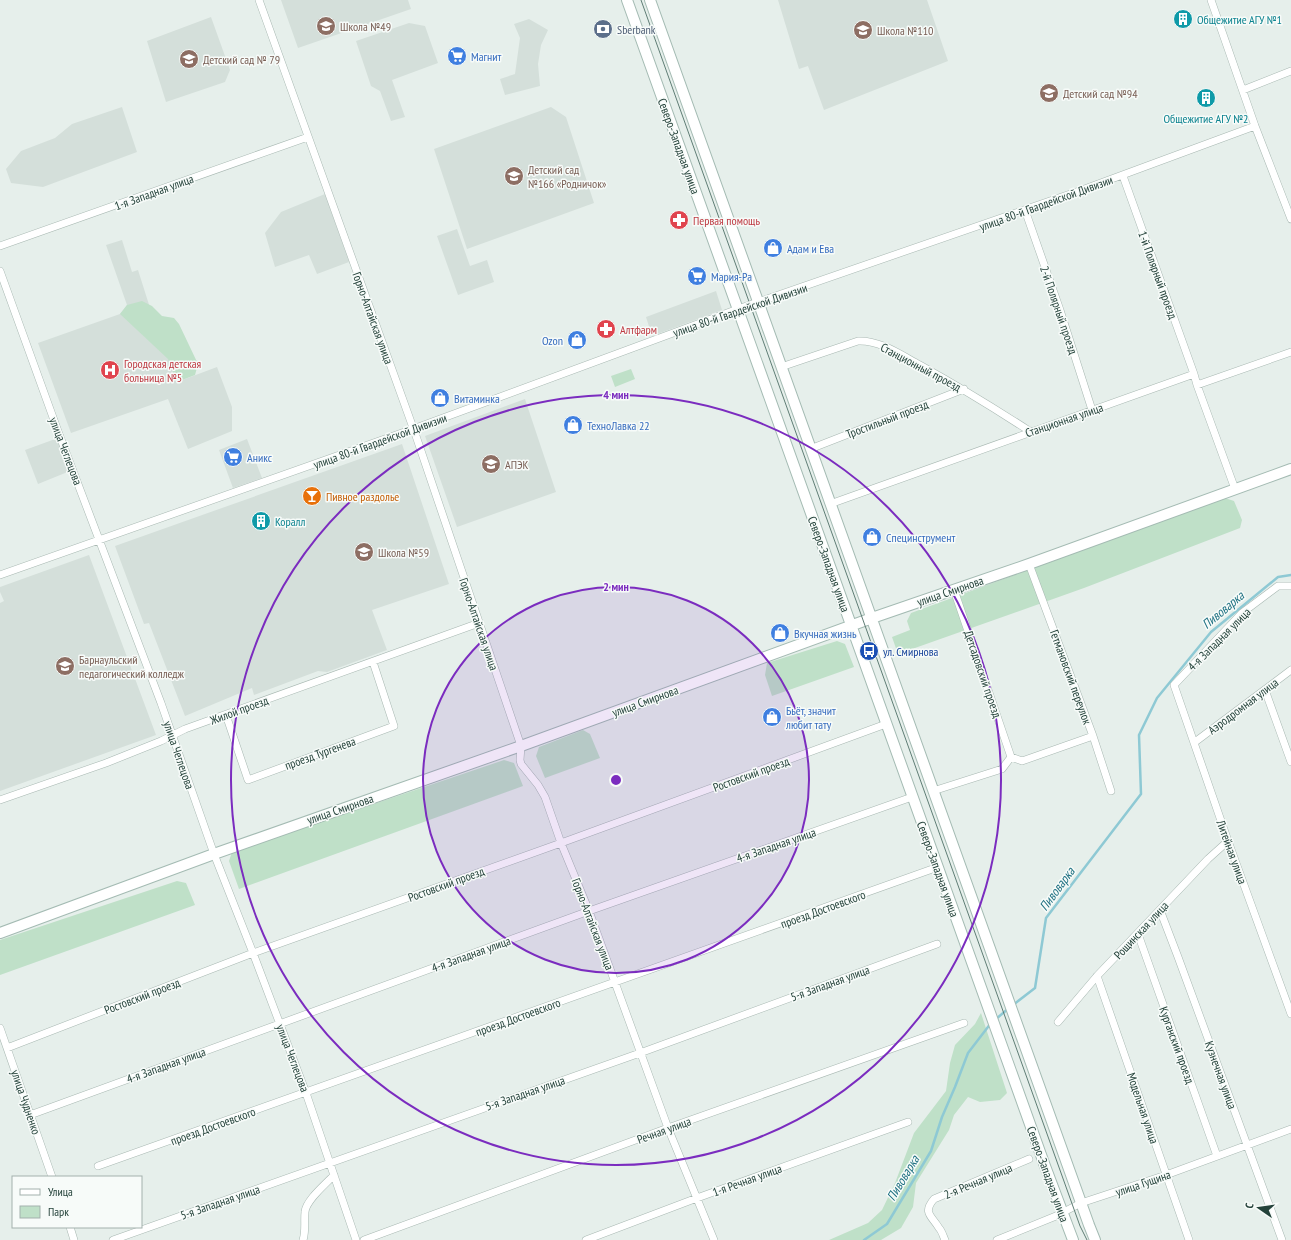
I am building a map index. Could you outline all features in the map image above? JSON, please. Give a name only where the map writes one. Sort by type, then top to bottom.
[{"type":"main road","name":"Северо-Западная улица","points":[[627,0],[912,797],[1073,1240]]},
{"type":"main road","name":"Северо-Западная улица","points":[[650,0],[1095,1240]]},
{"type":"main road","name":"улица Смирнова","points":[[0,933],[214,854],[521,746],[872,618],[1029,564],[1291,469]]},
{"type":"street","name":"Горно-Алтайская улица","points":[[258,0],[413,429],[521,746],[521,764],[538,785],[545,797],[561,843],[589,911],[668,1128],[714,1240]]},
{"type":"street","points":[[1211,0],[1255,126],[1291,219]]},
{"type":"street","points":[[1242,90],[1291,71]]},
{"type":"street","name":"улица 80-й Гвардейской Дивизии","points":[[0,575],[413,429],[738,309],[1123,176],[1255,126]]},
{"type":"street","name":"1-я Западная улица","points":[[0,246],[308,137]]},
{"type":"street","name":"1-й Полярный проезд","points":[[1123,176],[1194,374]]},
{"type":"street","name":"2-й Полярный проезд","points":[[1025,210],[1060,310],[1092,410]]},
{"type":"street","name":"улица Чеглецова","points":[[0,271],[59,434],[173,735],[214,854],[306,1092],[356,1240]]},
{"type":"street","name":"Станционный проезд","points":[[781,367],[858,341],[867,340],[895,352],[964,389],[1031,432]]},
{"type":"street","points":[[1197,386],[1291,352]]},
{"type":"street","points":[[1194,374],[1197,386],[1235,489]]},
{"type":"street","name":"Станционная улица","points":[[830,504],[1194,374]]},
{"type":"street","name":"Тростильный проезд","points":[[810,448],[964,389]]},
{"type":"street","name":"Гетмановский переулок","points":[[1029,564],[1093,736],[1111,791]]},
{"type":"street","name":"4-я Западная улица","points":[[1176,690],[1174,685],[1242,614],[1278,586],[1291,586]]},
{"type":"street","name":"Детсадовский проезд","points":[[954,590],[1011,757]]},
{"type":"street","name":"Жилой проезд","points":[[0,800],[106,763],[161,741],[185,729],[479,623]]},
{"type":"street","name":"проезд Тургенева","points":[[226,715],[248,780],[394,726],[373,662]]},
{"type":"street","name":"Аэродромная улица","points":[[1194,742],[1291,670]]},
{"type":"street","name":"Литейная улица","points":[[1176,690],[1228,841],[1291,1014]]},
{"type":"street","points":[[1265,690],[1291,762]]},
{"type":"street","name":"Ростовский проезд","points":[[7,1048],[253,953],[561,843],[886,724]]},
{"type":"street","points":[[934,791],[1002,769],[1011,757],[1022,761],[1093,736]]},
{"type":"street","name":"4-я Западная улица","points":[[30,1115],[589,911],[912,797]]},
{"type":"street","name":"Рощинская улица","points":[[1058,1022],[1097,976],[1208,859],[1228,841]]},
{"type":"street","name":"проезд Достоевского","points":[[98,1166],[938,867]]},
{"type":"street","name":"Кузнечная улица","points":[[1160,910],[1282,1240]]},
{"type":"street","name":"Курганский проезд","points":[[1138,934],[1217,1156]]},
{"type":"street","name":"5-я Западная улица","points":[[113,1240],[329,1162],[640,1053],[937,944]]},
{"type":"street","name":"Модельная улица","points":[[1097,976],[1189,1240]]},
{"type":"street","name":"Речная улица","points":[[364,1240],[668,1128],[964,1023]]},
{"type":"street","name":"улица Чудненко","points":[[0,1028],[52,1176]]},
{"type":"street","name":"1-я Речная улица","points":[[586,1240],[697,1198],[908,1122]]},
{"type":"street","name":"улица Гущина","points":[[997,1240],[1082,1203],[1166,1175],[1291,1129]]},
{"type":"street","name":"2-я Речная улица","points":[[945,1240],[928,1211],[928,1206],[934,1199],[1029,1159]]},
{"type":"street","points":[[304,1240],[305,1210],[311,1199],[334,1175]]},
{"type":"street","points":[[70,1228],[74,1240]]},
{"type":"shaded area","name":"Школа №49","points":[[281,0],[408,0],[411,9],[298,48]]},
{"type":"shaded area","name":"Школа №110","points":[[778,0],[927,0],[948,61],[824,110],[808,66],[799,69]]},
{"type":"shaded area","name":"Детский сад № 79","points":[[211,17],[230,70],[225,82],[166,102],[147,41]]},
{"type":"shaded area","points":[[529,19],[548,30],[541,45],[538,64],[540,86],[505,95],[500,79],[515,74],[520,38],[514,24]]},
{"type":"shaded area","points":[[409,23],[425,26],[438,63],[392,80],[405,117],[391,121],[380,91],[371,86],[356,41]]},
{"type":"shaded area","points":[[122,107],[137,152],[43,187],[11,183],[6,169],[21,151],[55,138],[72,124]]},
{"type":"shaded area","name":"Детский сад №166 «Родничок»","points":[[551,107],[566,117],[594,203],[467,249],[434,149]]},
{"type":"shaded area","points":[[325,194],[349,262],[317,274],[309,255],[275,267],[265,233],[281,212]]},
{"type":"shaded area","points":[[457,229],[470,266],[487,260],[494,282],[458,295],[437,236]]},
{"type":"shaded area","name":"Городская детская больница №5","points":[[122,240],[132,272],[138,270],[151,311],[142,334],[169,359],[177,382],[217,367],[232,407],[232,431],[188,449],[168,399],[71,433],[38,343],[120,314],[127,305],[106,245]]},
{"type":"shaded area","points":[[716,291],[722,310],[652,336],[646,317]]},
{"type":"shaded area","name":"АПЭК","points":[[525,399],[556,492],[457,527],[425,436]]},
{"type":"shaded area","points":[[58,438],[70,471],[38,484],[25,450]]},
{"type":"shaded area","points":[[247,439],[262,478],[233,488],[219,450]]},
{"type":"shaded area","points":[[402,444],[449,584],[372,610],[387,650],[327,672],[318,671],[254,695],[252,688],[185,716],[149,623],[144,624],[115,546]]},
{"type":"shaded area","name":"Барнаульский педагогический колледж","points":[[89,555],[156,735],[0,791],[0,603],[4,601],[0,592],[0,587]]},
{"type":"green space","points":[[142,301],[152,306],[162,316],[174,318],[179,324],[198,364],[195,375],[177,382],[168,359],[120,314],[127,305]]},
{"type":"green space","points":[[631,369],[635,379],[615,387],[611,376]]},
{"type":"green space","points":[[1225,498],[1234,501],[1242,520],[1240,528],[1084,588],[898,654],[892,637],[910,630],[907,621],[911,613]]},
{"type":"green space","points":[[837,641],[845,644],[854,667],[772,696],[765,675],[767,663]]},
{"type":"green space","points":[[583,730],[590,734],[600,758],[545,778],[536,756],[539,747]]},
{"type":"green space","points":[[504,760],[514,763],[523,786],[239,889],[229,861],[232,852]]},
{"type":"green space","points":[[177,881],[186,883],[195,905],[0,975],[0,940]]},
{"type":"green space","points":[[981,1013],[1007,1093],[1000,1100],[980,1102],[968,1097],[954,1115],[949,1130],[916,1183],[913,1207],[901,1228],[881,1240],[829,1240],[868,1223],[882,1210],[895,1183],[914,1133],[946,1091],[950,1063],[955,1045],[975,1024]]},
{"type":"waterway","name":"Пивоварка","points":[[1013,1005],[1035,988],[1046,918],[1141,794],[1139,735],[1157,698],[1211,632],[1278,577],[1291,575]]},
{"type":"waterway","name":"Пивоварка","points":[[996,1019],[1009,1008]]},
{"type":"waterway","name":"Пивоварка","points":[[864,1240],[887,1224],[931,1151],[942,1117],[968,1053],[991,1023]]},
{"type":"tram line","points":[[641,0],[1080,1226],[1087,1240]]},
{"type":"place","name":"Общежитие АГУ №1","points":[[1183,19]]},
{"type":"place","name":"Школа №49","points":[[326,26]]},
{"type":"place","name":"Sberbank","points":[[603,29]]},
{"type":"place","name":"Школа №110","points":[[863,30]]},
{"type":"place","name":"Магнит","points":[[457,56]]},
{"type":"place","name":"Детский сад № 79","points":[[189,59]]},
{"type":"place","name":"Детский сад №94","points":[[1049,93]]},
{"type":"place","name":"Общежитие АГУ №2","points":[[1206,98]]},
{"type":"place","name":"Детский сад №166 «Родничок»","points":[[514,176]]},
{"type":"place","name":"Первая помощь","points":[[679,220]]},
{"type":"place","name":"Адам и Ева","points":[[773,248]]},
{"type":"place","name":"Мария-Ра","points":[[697,276]]},
{"type":"place","name":"Алтфарм","points":[[606,329]]},
{"type":"place","name":"Ozon","points":[[577,340]]},
{"type":"place","name":"Городская детская больница №5","points":[[110,370]]},
{"type":"place","name":"Витаминка","points":[[440,398]]},
{"type":"place","name":"ТехноЛавка 22","points":[[573,425]]},
{"type":"place","name":"Аникс","points":[[233,457]]},
{"type":"place","name":"АПЭК","points":[[491,464]]},
{"type":"place","name":"Пивное раздолье","points":[[312,496]]},
{"type":"place","name":"Коралл","points":[[261,521]]},
{"type":"place","name":"Специнструмент","points":[[872,537]]},
{"type":"place","name":"Школа №59","points":[[364,552]]},
{"type":"place","name":"Вкучная жизнь","points":[[780,633]]},
{"type":"place","name":"ул. Смирнова","points":[[869,651]]},
{"type":"place","name":"Барнаульский педагогический колледж","points":[[65,666]]},
{"type":"place","name":"Бьёт, значит любит тату","points":[[772,717]]}]
